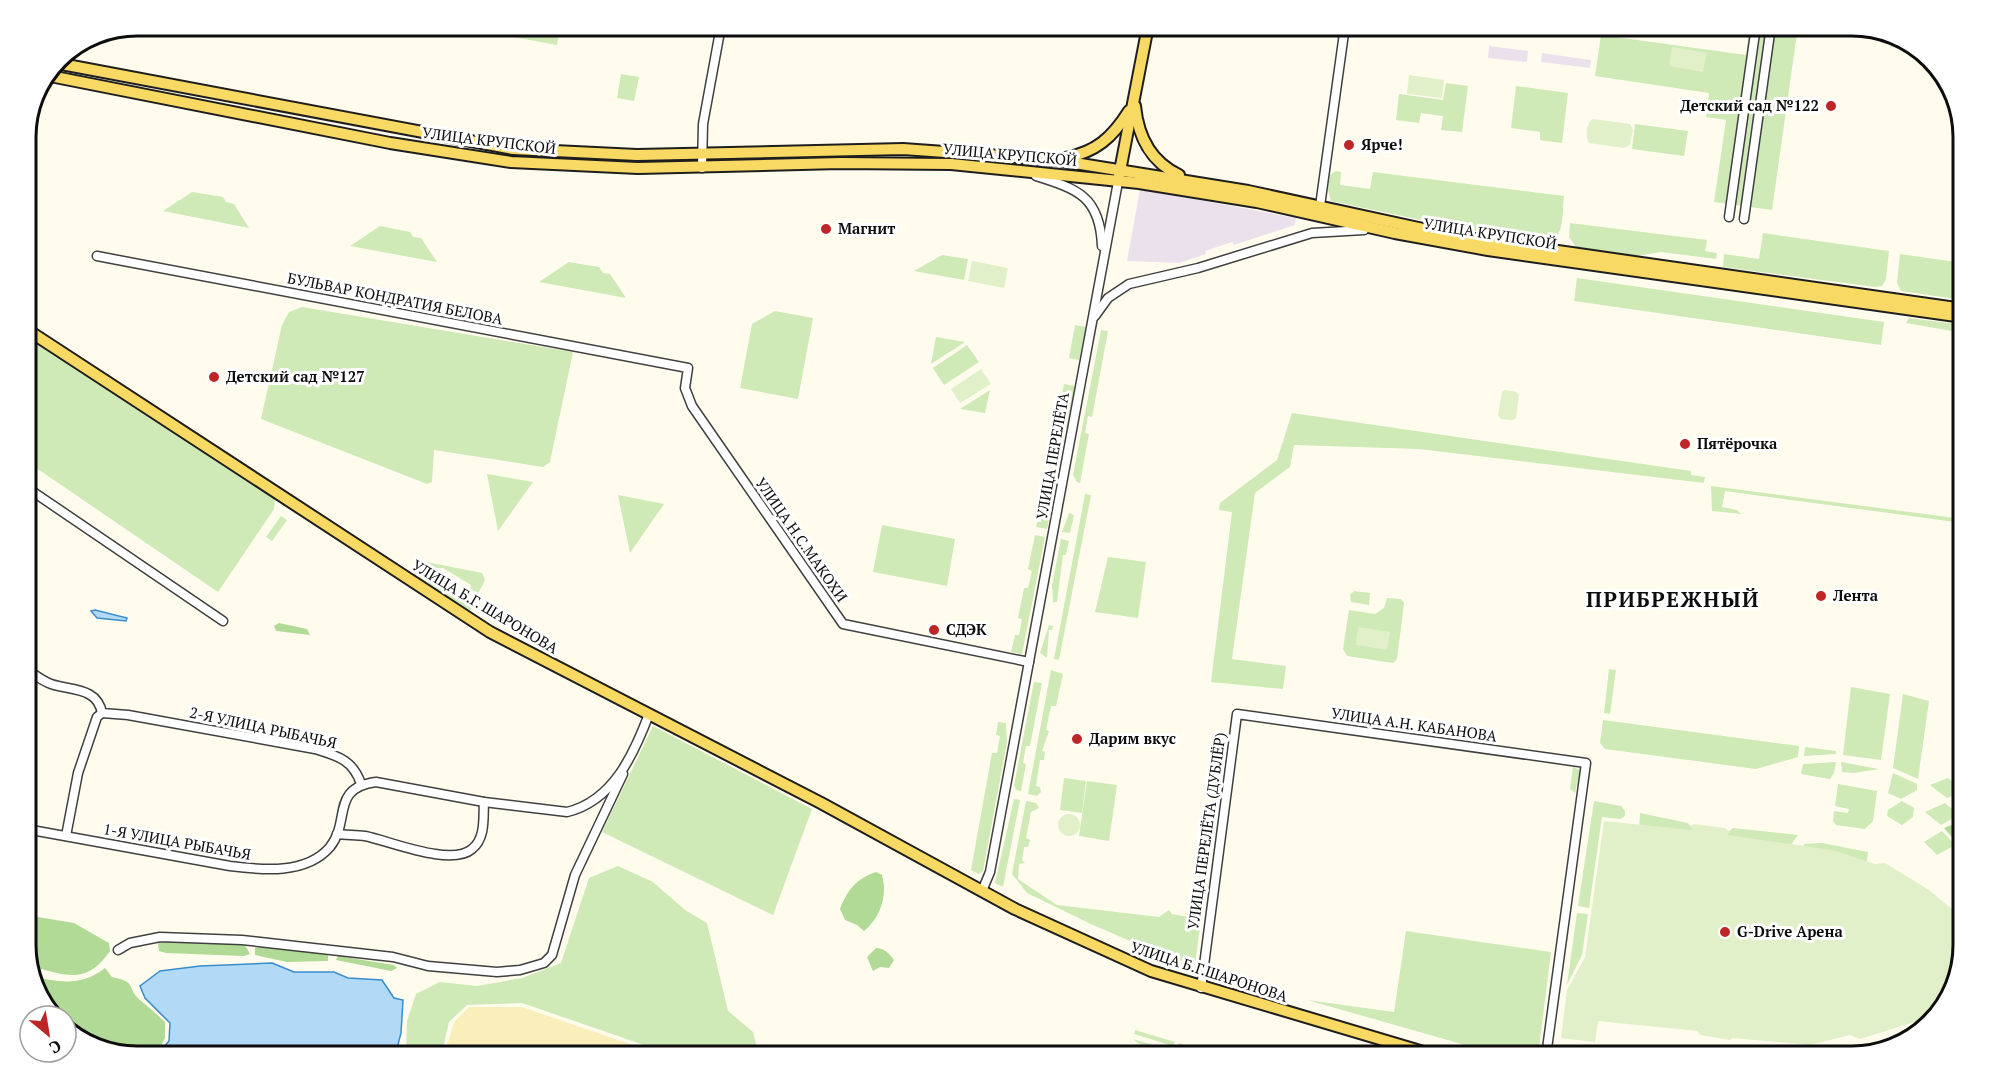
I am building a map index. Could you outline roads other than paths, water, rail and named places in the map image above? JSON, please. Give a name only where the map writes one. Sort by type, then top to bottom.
[{"type":"main road","name":"УЛИЦА ПЕРЕЛЁТА","points":[[1118,182],[1146,36]]},
{"type":"main road","name":"УЛИЦА КРУПСКОЙ","points":[[67,65],[513,149],[580,154],[903,149],[1056,160],[1191,181],[1320,206],[1460,237],[1953,308]]},
{"type":"main road","name":"УЛИЦА КРУПСКОЙ","points":[[56,77],[390,143],[511,162],[638,168],[904,163],[1016,169],[1257,202],[1395,233],[1488,250],[1953,316]]},
{"type":"main road","points":[[1056,160],[1084,154],[1100,146],[1121,124],[1135,97]]},
{"type":"main road","points":[[1135,97],[1140,126],[1151,154],[1167,170],[1191,181]]},
{"type":"main road","name":"УЛИЦА Б.Г. ШАРОНОВА","points":[[36,336],[490,632],[821,803],[982,891]]},
{"type":"main road","name":"УЛИЦА Б.Г.ШАРОНОВА","points":[[982,891],[1114,956],[1201,988],[1402,1046]]},
{"type":"street","points":[[702,168],[703,124],[719,36]]},
{"type":"street","points":[[1320,206],[1344,36]]},
{"type":"street","points":[[1729,217],[1755,36]]},
{"type":"street","points":[[1744,219],[1770,36]]},
{"type":"street","points":[[1016,169],[1064,183],[1087,200],[1100,227],[1102,264]]},
{"type":"street","name":"УЛИЦА ПЕРЕЛЁТА","points":[[982,891],[990,872],[1118,182]]},
{"type":"street","points":[[1092,322],[1115,291],[1144,279],[1198,268],[1312,233],[1357,229],[1395,233]]},
{"type":"street","name":"БУЛЬВАР КОНДРАТИЯ БЕЛОВА","points":[[97,256],[688,368]]},
{"type":"street","name":"УЛИЦА Н.С.МАКОХИ","points":[[688,368],[685,388],[692,406],[843,624],[1029,662]]},
{"type":"street","points":[[36,494],[224,621]]},
{"type":"street","points":[[36,675],[52,684],[91,694],[98,698],[102,712],[97,717],[78,773],[66,836]]},
{"type":"street","name":"2-Я УЛИЦА РЫБАЧЬЯ","points":[[102,712],[120,713],[315,749],[350,763],[361,784]]},
{"type":"street","points":[[118,950],[130,943],[160,938],[242,940],[393,957],[428,966],[497,972],[520,970],[544,963],[552,955],[575,875],[649,714]]},
{"type":"street","name":"УЛИЦА А.Н. КАБАНОВА","points":[[1237,714],[1586,763],[1547,1046]]},
{"type":"street","name":"УЛИЦА ПЕРЕЛЁТА (ДУБЛЁР)","points":[[1201,988],[1237,714]]},
{"type":"street","points":[[484,802],[482,833],[472,849],[463,854],[436,854],[363,836],[337,834],[350,792],[361,784],[376,782],[415,787],[484,802],[567,812],[587,804],[626,768]]},
{"type":"street","name":"1-Я УЛИЦА РЫБАЧЬЯ","points":[[36,832],[230,866],[259,869],[292,867],[310,861],[331,845],[337,834]]},
{"type":"water","points":[[91,611],[127,618],[126,621],[97,618]]},
{"type":"water","points":[[272,963],[294,972],[334,972],[348,978],[382,980],[394,998],[403,1000],[401,1033],[398,1046],[165,1046],[169,1041],[170,1023],[145,998],[140,986],[160,971],[200,966]]},
{"type":"place","name":"Детский сад №122","points":[[1831,106]]},
{"type":"place","name":"Ярче!","points":[[1349,145]]},
{"type":"place","name":"Магнит","points":[[826,229]]},
{"type":"place","name":"Детский сад №127","points":[[214,377]]},
{"type":"place","name":"Пятёрочка","points":[[1685,444]]},
{"type":"place","name":"Лента","points":[[1821,596]]},
{"type":"place","name":"СДЭК","points":[[934,630]]},
{"type":"place","name":"Дарим вкус","points":[[1077,739]]},
{"type":"place","name":"G-Drive Арена","points":[[1725,932]]},
{"type":"district","name":"ПРИБРЕЖНЫЙ","points":[[1673,600]]}]
